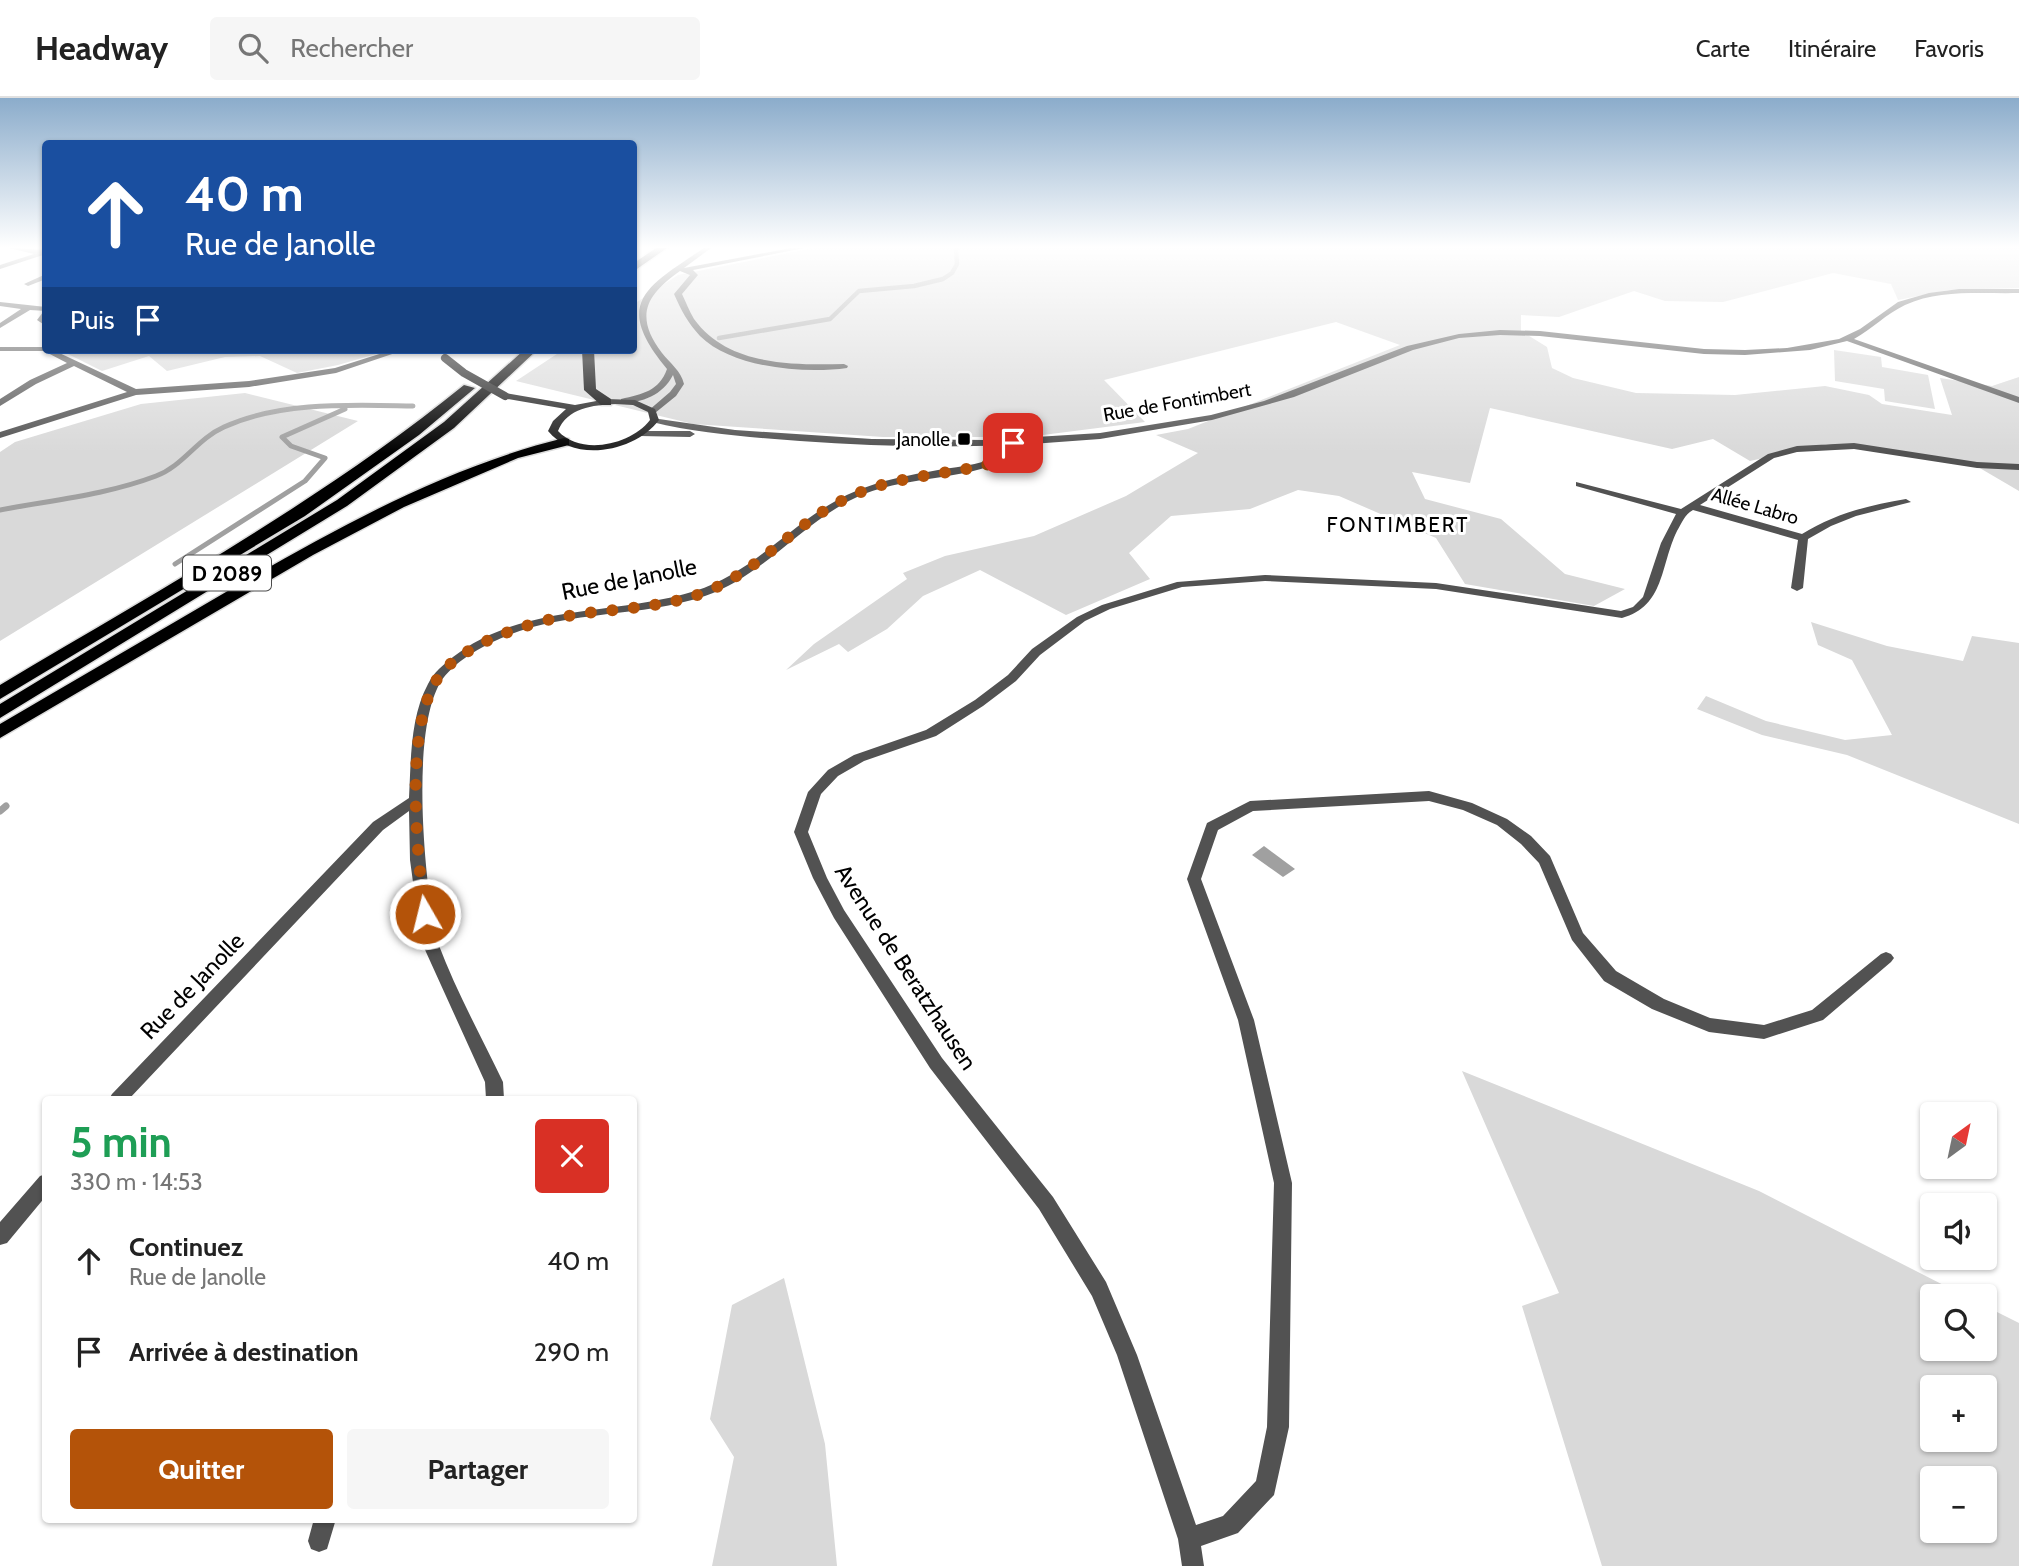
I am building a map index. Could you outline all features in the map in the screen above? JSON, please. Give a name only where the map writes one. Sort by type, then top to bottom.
[{"type":"highway","name":"D 2089","points":[[0,693],[324,497],[432,420],[507,354]]},
{"type":"highway","name":"D 2089","points":[[0,712],[342,503],[449,425],[527,354]]},
{"type":"highway","points":[[588,354],[590,390],[606,402]]},
{"type":"highway","points":[[0,733],[307,552],[399,503],[513,455],[564,442]]},
{"type":"street","points":[[443,354],[464,373],[547,419],[556,437],[564,442],[605,446],[643,434],[653,415],[680,384],[643,332],[640,317]]},
{"type":"street","points":[[685,317],[711,344],[760,363],[797,369],[844,366]]},
{"type":"street","name":"Rue de Fontimbert","points":[[653,415],[687,428],[737,433],[913,445],[1013,443],[1133,431],[1219,416],[1309,388],[1418,346],[1459,336],[1535,335],[1713,353],[1754,353],[1848,339],[1881,317]]},
{"type":"street","points":[[1848,339],[2019,400]]},
{"type":"street","points":[[1815,346],[1883,351]]},
{"type":"street","points":[[0,349],[42,349]]},
{"type":"street","points":[[56,354],[135,391]]},
{"type":"street","points":[[0,435],[135,391],[261,382],[336,370],[387,354]]},
{"type":"street","points":[[0,403],[33,382],[73,363]]},
{"type":"street","points":[[547,419],[577,408],[651,395],[668,383],[671,369]]},
{"type":"street","points":[[505,396],[577,408]]},
{"type":"street","points":[[624,401],[653,415]]},
{"type":"street","name":"Rue de Fontimbert","points":[[643,434],[737,433]]},
{"type":"street","name":"Rue de Janolle","points":[[121,1096],[378,826],[416,800],[421,731],[429,693],[441,673],[484,643],[509,631],[557,618],[640,607],[701,594],[760,563],[808,521],[846,498],[913,477],[997,462],[1008,458],[1013,452],[1013,443]]},
{"type":"street","name":"Avenue de Beratzhausen","points":[[1193,1566],[1189,1539],[1127,1355],[1099,1289],[1046,1203],[936,1063],[839,914],[820,878],[802,832],[815,792],[833,773],[859,758],[940,727],[1004,684],[1036,652],[1081,619],[1134,597],[1181,584],[1265,578],[1436,586],[1622,615],[1637,609],[1648,598],[1665,543],[1686,509],[1771,456],[1797,449],[1854,446],[1977,465],[2019,467]]},
{"type":"street","name":"Allée Labro","points":[[1579,484],[1803,538],[1797,588]]},
{"type":"street","points":[[1803,538],[1824,524],[1849,515],[1906,502]]},
{"type":"street","points":[[1189,1539],[1230,1525],[1265,1487],[1278,1427],[1283,1182],[1246,1020],[1194,879],[1212,827],[1250,806],[1429,796],[1467,806],[1503,822],[1545,860],[1577,936],[1610,976],[1658,1004],[1709,1025],[1764,1032],[1817,1015],[1886,958]]},
{"type":"street","points":[[416,800],[418,860],[429,941],[495,1082],[495,1096]]},
{"type":"street","points":[[0,1236],[42,1187]]},
{"type":"shaded area","points":[[637,317],[1521,317],[1521,331],[1547,347],[1552,368],[1573,378],[1636,393],[1735,395],[1825,386],[1869,395],[1882,404],[1952,415],[1940,378],[1992,386],[2019,377],[2019,491],[1978,467],[1826,444],[1750,461],[1713,439],[1672,449],[1490,408],[1470,483],[1412,472],[1425,499],[1501,519],[1565,574],[1625,589],[1594,606],[1465,584],[1436,538],[1339,496],[1298,490],[1250,509],[1171,516],[1129,553],[1150,579],[1066,615],[980,570],[923,596],[887,629],[848,652],[839,644],[786,670],[814,644],[907,579],[903,573],[945,556],[1034,536],[1126,496],[1198,453],[1156,435],[1188,429],[1400,345],[1336,322],[1104,380],[1145,422],[1027,437],[883,437],[693,424],[516,381],[557,354],[637,354]]},
{"type":"shaded area","points":[[1834,350],[1881,357],[1882,367],[1928,375],[1935,409],[1885,401],[1884,389],[1835,381]]},
{"type":"shaded area","points":[[68,354],[376,354],[297,373],[260,356],[225,357],[167,371],[149,356],[102,371]]},
{"type":"shaded area","points":[[245,393],[358,421],[0,641],[0,452],[15,442],[141,404]]},
{"type":"shaded area","points":[[1811,622],[1887,646],[1963,661],[1972,636],[2019,643],[2019,824],[1847,755],[1762,735],[1697,709],[1706,696],[1766,721],[1845,740],[1892,735],[1852,660],[1818,645]]},
{"type":"shaded area","points":[[1264,846],[1295,869],[1283,877],[1252,855]]},
{"type":"shaded area","points":[[1462,1071],[1759,1191],[1941,1284],[1920,1284],[1920,1361],[1997,1361],[1997,1312],[2019,1323],[2019,1566],[1602,1566],[1522,1306],[1559,1293]]},
{"type":"shaded area","points":[[784,1278],[825,1444],[837,1566],[712,1566],[734,1457],[710,1419],[732,1305]]},
{"type":"waterway","points":[[719,338],[833,317]]},
{"type":"waterway","points":[[0,510],[137,483],[166,472],[214,432],[269,413],[317,406],[413,406]]},
{"type":"waterway","points":[[175,564],[305,481],[325,458],[291,446],[282,437],[345,409]]},
{"type":"waterway","points":[[0,811],[6,806]]},
{"type":"place","name":"Janolle","points":[[964,439]]},
{"type":"district","name":"FONTIMBERT","points":[[1398,524]]},
{"type":"route","points":[[425,914],[418,860],[418,765],[421,731],[429,693],[441,673],[484,643],[509,631],[557,618],[640,607],[701,594],[731,581],[760,563],[817,514],[846,498],[880,485],[913,477],[997,462],[1008,458],[1013,452],[1013,443]]}]
